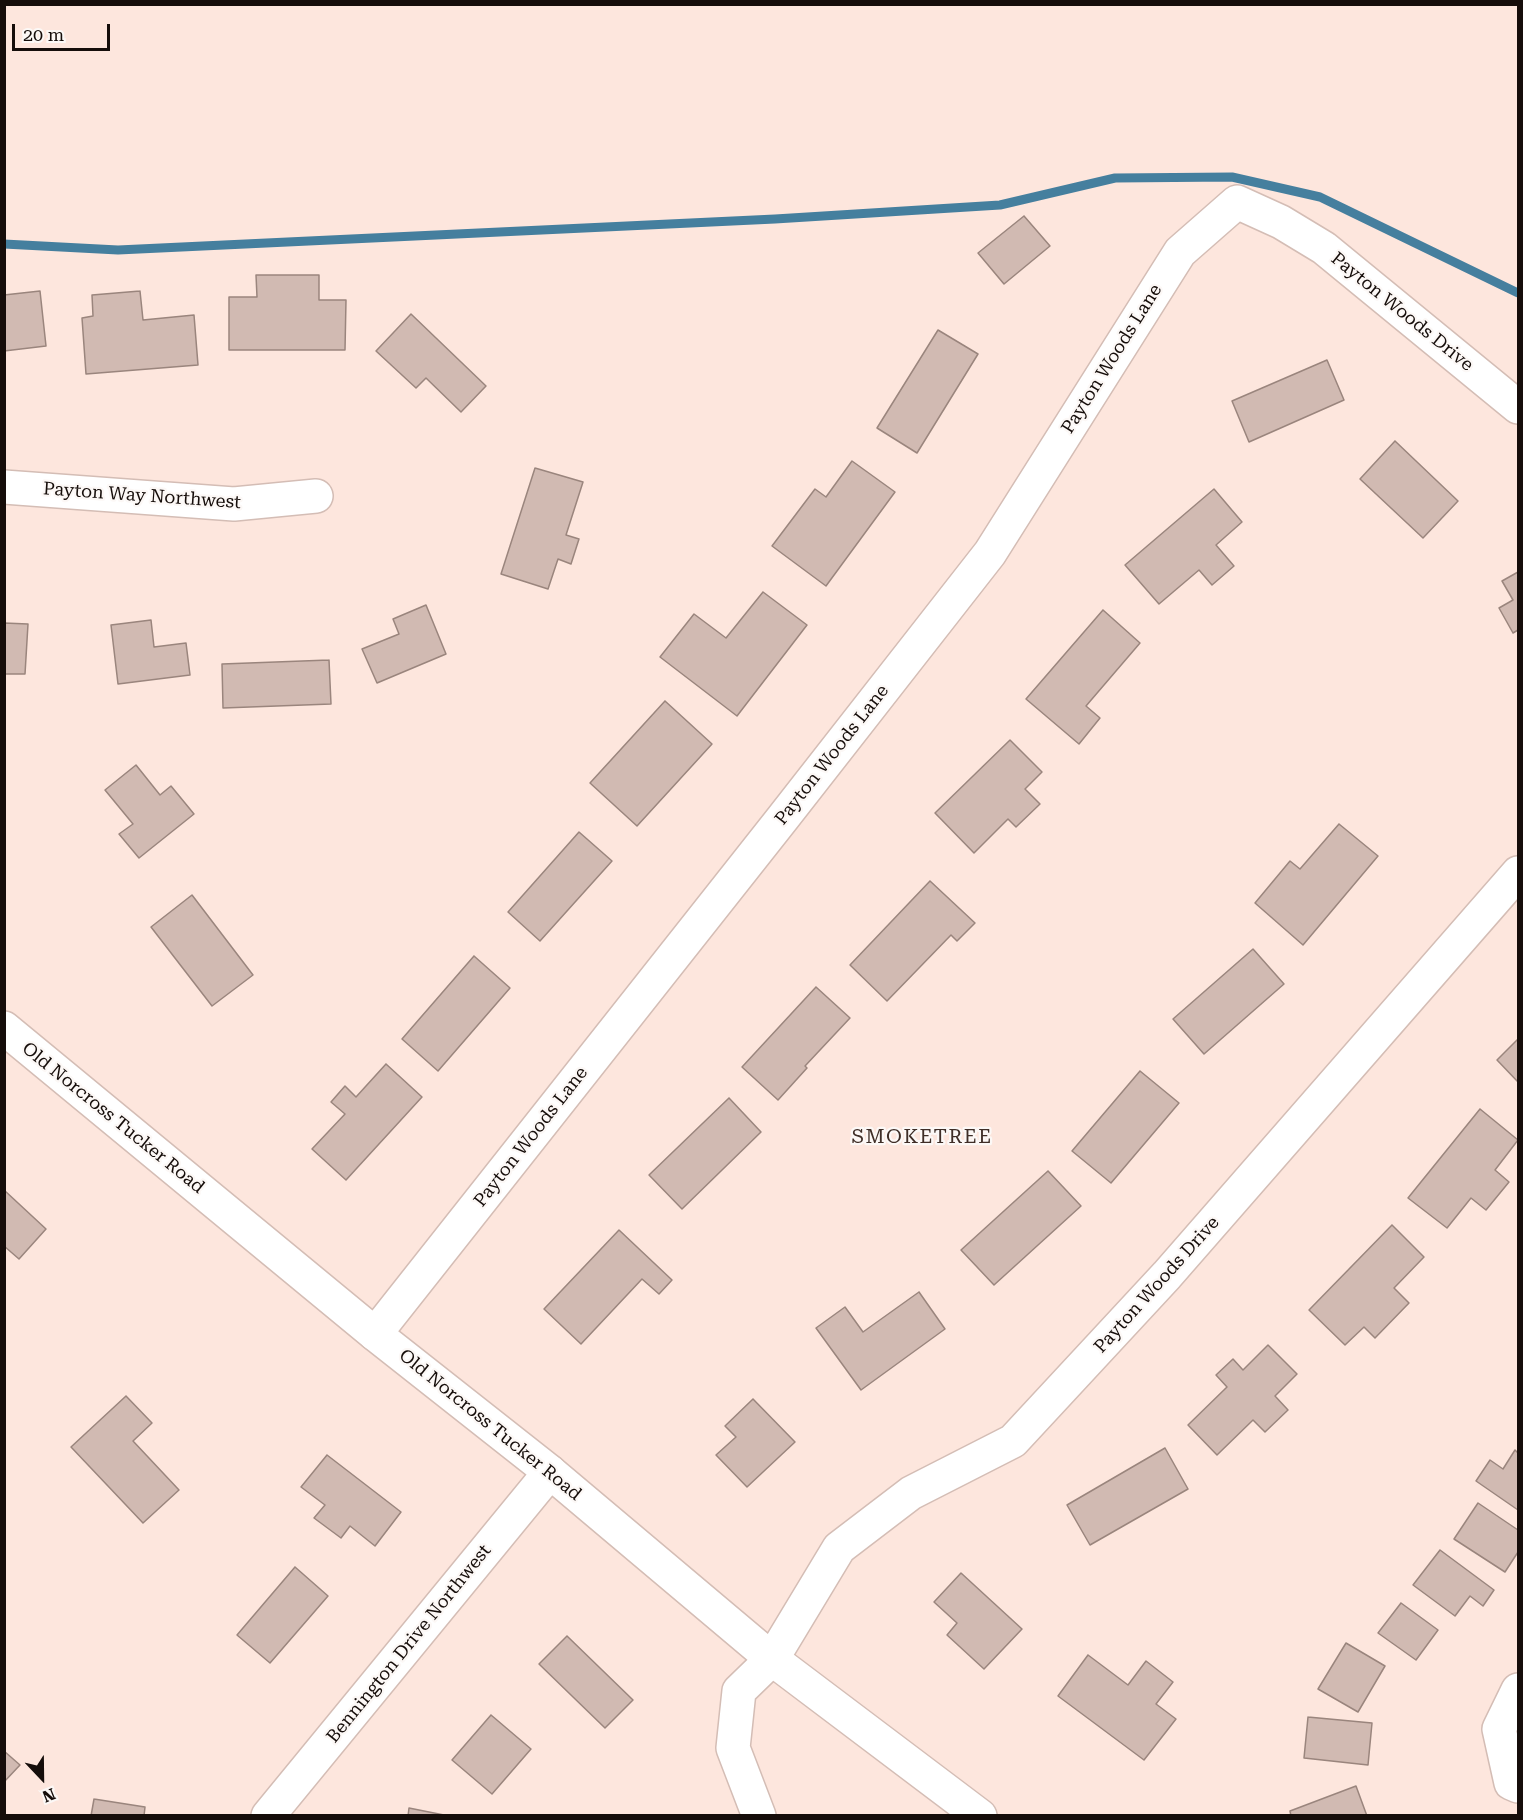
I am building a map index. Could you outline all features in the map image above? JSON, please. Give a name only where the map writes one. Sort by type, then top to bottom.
[{"type":"street","name":"Payton Woods Lane","points":[[375,1334],[990,553],[1180,252],[1237,202],[1281,222]]},
{"type":"street","name":"Payton Woods Drive","points":[[1281,222],[1324,248],[1518,408]]},
{"type":"street","name":"Payton Way Northwest","points":[[4,487],[234,504],[315,496]]},
{"type":"street","name":"Payton Woods Drive","points":[[759,1815],[733,1748],[739,1691],[772,1659],[838,1548],[911,1493],[1013,1441],[1167,1275],[1518,873]]},
{"type":"street","name":"Old Norcross Tucker Road","points":[[5,1030],[375,1334],[550,1472],[772,1659],[980,1815]]},
{"type":"street","name":"Bennington Drive Northwest","points":[[268,1815],[550,1472]]},
{"type":"street","points":[[1518,1690],[1499,1730],[1511,1783],[1518,1786]]},
{"type":"building","points":[[1024,216],[1050,246],[1004,284],[978,253]]},
{"type":"building","points":[[256,275],[319,275],[319,300],[346,300],[345,350],[229,350],[229,297],[257,297]]},
{"type":"building","points":[[40,291],[46,346],[4,351],[4,295]]},
{"type":"building","points":[[140,291],[143,320],[194,315],[198,365],[86,374],[82,318],[93,316],[92,295]]},
{"type":"building","points":[[411,314],[486,386],[461,412],[426,378],[416,388],[376,351]]},
{"type":"building","points":[[938,330],[978,354],[917,453],[877,428]]},
{"type":"building","points":[[1327,360],[1344,400],[1249,442],[1232,401]]},
{"type":"building","points":[[1395,441],[1458,501],[1423,538],[1360,479]]},
{"type":"building","points":[[852,461],[895,492],[826,586],[772,546],[815,489],[826,497]]},
{"type":"building","points":[[535,468],[583,482],[566,535],[579,539],[571,564],[558,559],[548,589],[501,574]]},
{"type":"building","points":[[1214,489],[1242,522],[1216,545],[1234,566],[1212,585],[1199,570],[1159,604],[1125,565]]},
{"type":"building","points":[[1518,572],[1518,630],[1513,633],[1499,608],[1513,600],[1502,581]]},
{"type":"building","points":[[763,592],[807,625],[737,716],[660,657],[694,614],[726,638]]},
{"type":"building","points":[[426,605],[446,654],[377,683],[362,649],[399,634],[393,619]]},
{"type":"building","points":[[1103,610],[1140,643],[1086,706],[1100,718],[1079,744],[1026,699]]},
{"type":"building","points":[[151,620],[154,647],[186,643],[190,675],[118,684],[111,625]]},
{"type":"building","points":[[4,623],[28,624],[25,674],[4,674]]},
{"type":"building","points":[[329,660],[331,704],[223,708],[222,664]]},
{"type":"building","points":[[665,701],[712,744],[637,826],[590,783]]},
{"type":"building","points":[[1010,740],[1042,772],[1025,789],[1040,804],[1016,827],[1008,819],[974,853],[935,813]]},
{"type":"building","points":[[136,765],[160,795],[171,786],[194,814],[139,858],[119,834],[133,824],[105,790]]},
{"type":"building","points":[[1339,824],[1378,856],[1303,945],[1255,903],[1290,861],[1300,869]]},
{"type":"building","points":[[579,832],[612,861],[540,941],[508,912]]},
{"type":"building","points":[[930,881],[975,923],[957,941],[951,935],[887,1001],[850,965]]},
{"type":"building","points":[[192,895],[253,975],[212,1006],[151,927]]},
{"type":"building","points":[[1253,949],[1284,984],[1204,1054],[1173,1019]]},
{"type":"building","points":[[474,956],[510,988],[438,1071],[402,1039]]},
{"type":"building","points":[[816,987],[850,1018],[805,1066],[807,1068],[778,1100],[742,1067]]},
{"type":"building","points":[[1518,1039],[1518,1082],[1497,1060]]},
{"type":"building","points":[[386,1064],[422,1097],[346,1180],[312,1149],[345,1114],[331,1102],[345,1086],[356,1097]]},
{"type":"building","points":[[1140,1071],[1179,1103],[1111,1183],[1072,1151]]},
{"type":"building","points":[[729,1098],[761,1132],[682,1209],[649,1175]]},
{"type":"building","points":[[1480,1109],[1518,1140],[1495,1170],[1509,1182],[1486,1210],[1471,1198],[1447,1228],[1408,1198]]},
{"type":"building","points":[[1048,1171],[1081,1206],[994,1285],[961,1250]]},
{"type":"building","points":[[4,1190],[46,1229],[19,1259],[4,1246]]},
{"type":"building","points":[[1392,1225],[1424,1257],[1394,1288],[1409,1303],[1375,1338],[1364,1327],[1345,1345],[1309,1310]]},
{"type":"building","points":[[619,1230],[672,1280],[659,1294],[642,1279],[581,1344],[544,1309]]},
{"type":"building","points":[[919,1292],[945,1329],[861,1390],[816,1328],[845,1307],[863,1332]]},
{"type":"building","points":[[1268,1345],[1297,1374],[1275,1396],[1288,1410],[1265,1432],[1253,1420],[1217,1455],[1188,1425],[1227,1387],[1216,1375],[1233,1359],[1243,1370]]},
{"type":"building","points":[[126,1396],[152,1423],[133,1441],[179,1490],[143,1523],[71,1447]]},
{"type":"building","points":[[753,1399],[795,1442],[747,1487],[716,1455],[736,1437],[725,1426]]},
{"type":"building","points":[[1165,1448],[1188,1489],[1090,1545],[1067,1505]]},
{"type":"building","points":[[1515,1450],[1518,1453],[1518,1510],[1476,1481],[1490,1460],[1503,1469]]},
{"type":"building","points":[[327,1455],[401,1512],[375,1546],[350,1526],[341,1538],[314,1518],[325,1505],[301,1487]]},
{"type":"building","points":[[1478,1503],[1518,1530],[1518,1552],[1505,1572],[1454,1539]]},
{"type":"building","points":[[1440,1550],[1494,1590],[1483,1606],[1470,1596],[1455,1616],[1413,1585]]},
{"type":"building","points":[[295,1567],[328,1596],[270,1663],[237,1635]]},
{"type":"building","points":[[961,1573],[1022,1629],[984,1669],[947,1635],[957,1623],[934,1602]]},
{"type":"building","points":[[1401,1603],[1438,1630],[1416,1660],[1378,1633]]},
{"type":"building","points":[[567,1636],[633,1700],[605,1728],[539,1664]]},
{"type":"building","points":[[1346,1643],[1385,1666],[1358,1712],[1318,1689]]},
{"type":"building","points":[[1088,1655],[1128,1685],[1146,1661],[1173,1682],[1156,1704],[1176,1719],[1144,1760],[1058,1696]]},
{"type":"building","points":[[491,1715],[531,1749],[492,1794],[452,1760]]},
{"type":"building","points":[[1308,1717],[1372,1723],[1368,1765],[1304,1758]]},
{"type":"building","points":[[4,1751],[20,1765],[4,1782]]},
{"type":"building","points":[[1356,1786],[1367,1816],[1291,1816],[1290,1811]]},
{"type":"building","points":[[94,1799],[145,1807],[144,1816],[91,1816]]},
{"type":"building","points":[[409,1808],[449,1816],[408,1816]]},
{"type":"waterway","points":[[4,244],[118,250],[775,219],[1000,205],[1115,178],[1232,177],[1320,197],[1518,293]]},
{"type":"district","name":"SMOKETREE","points":[[922,1137]]}]
